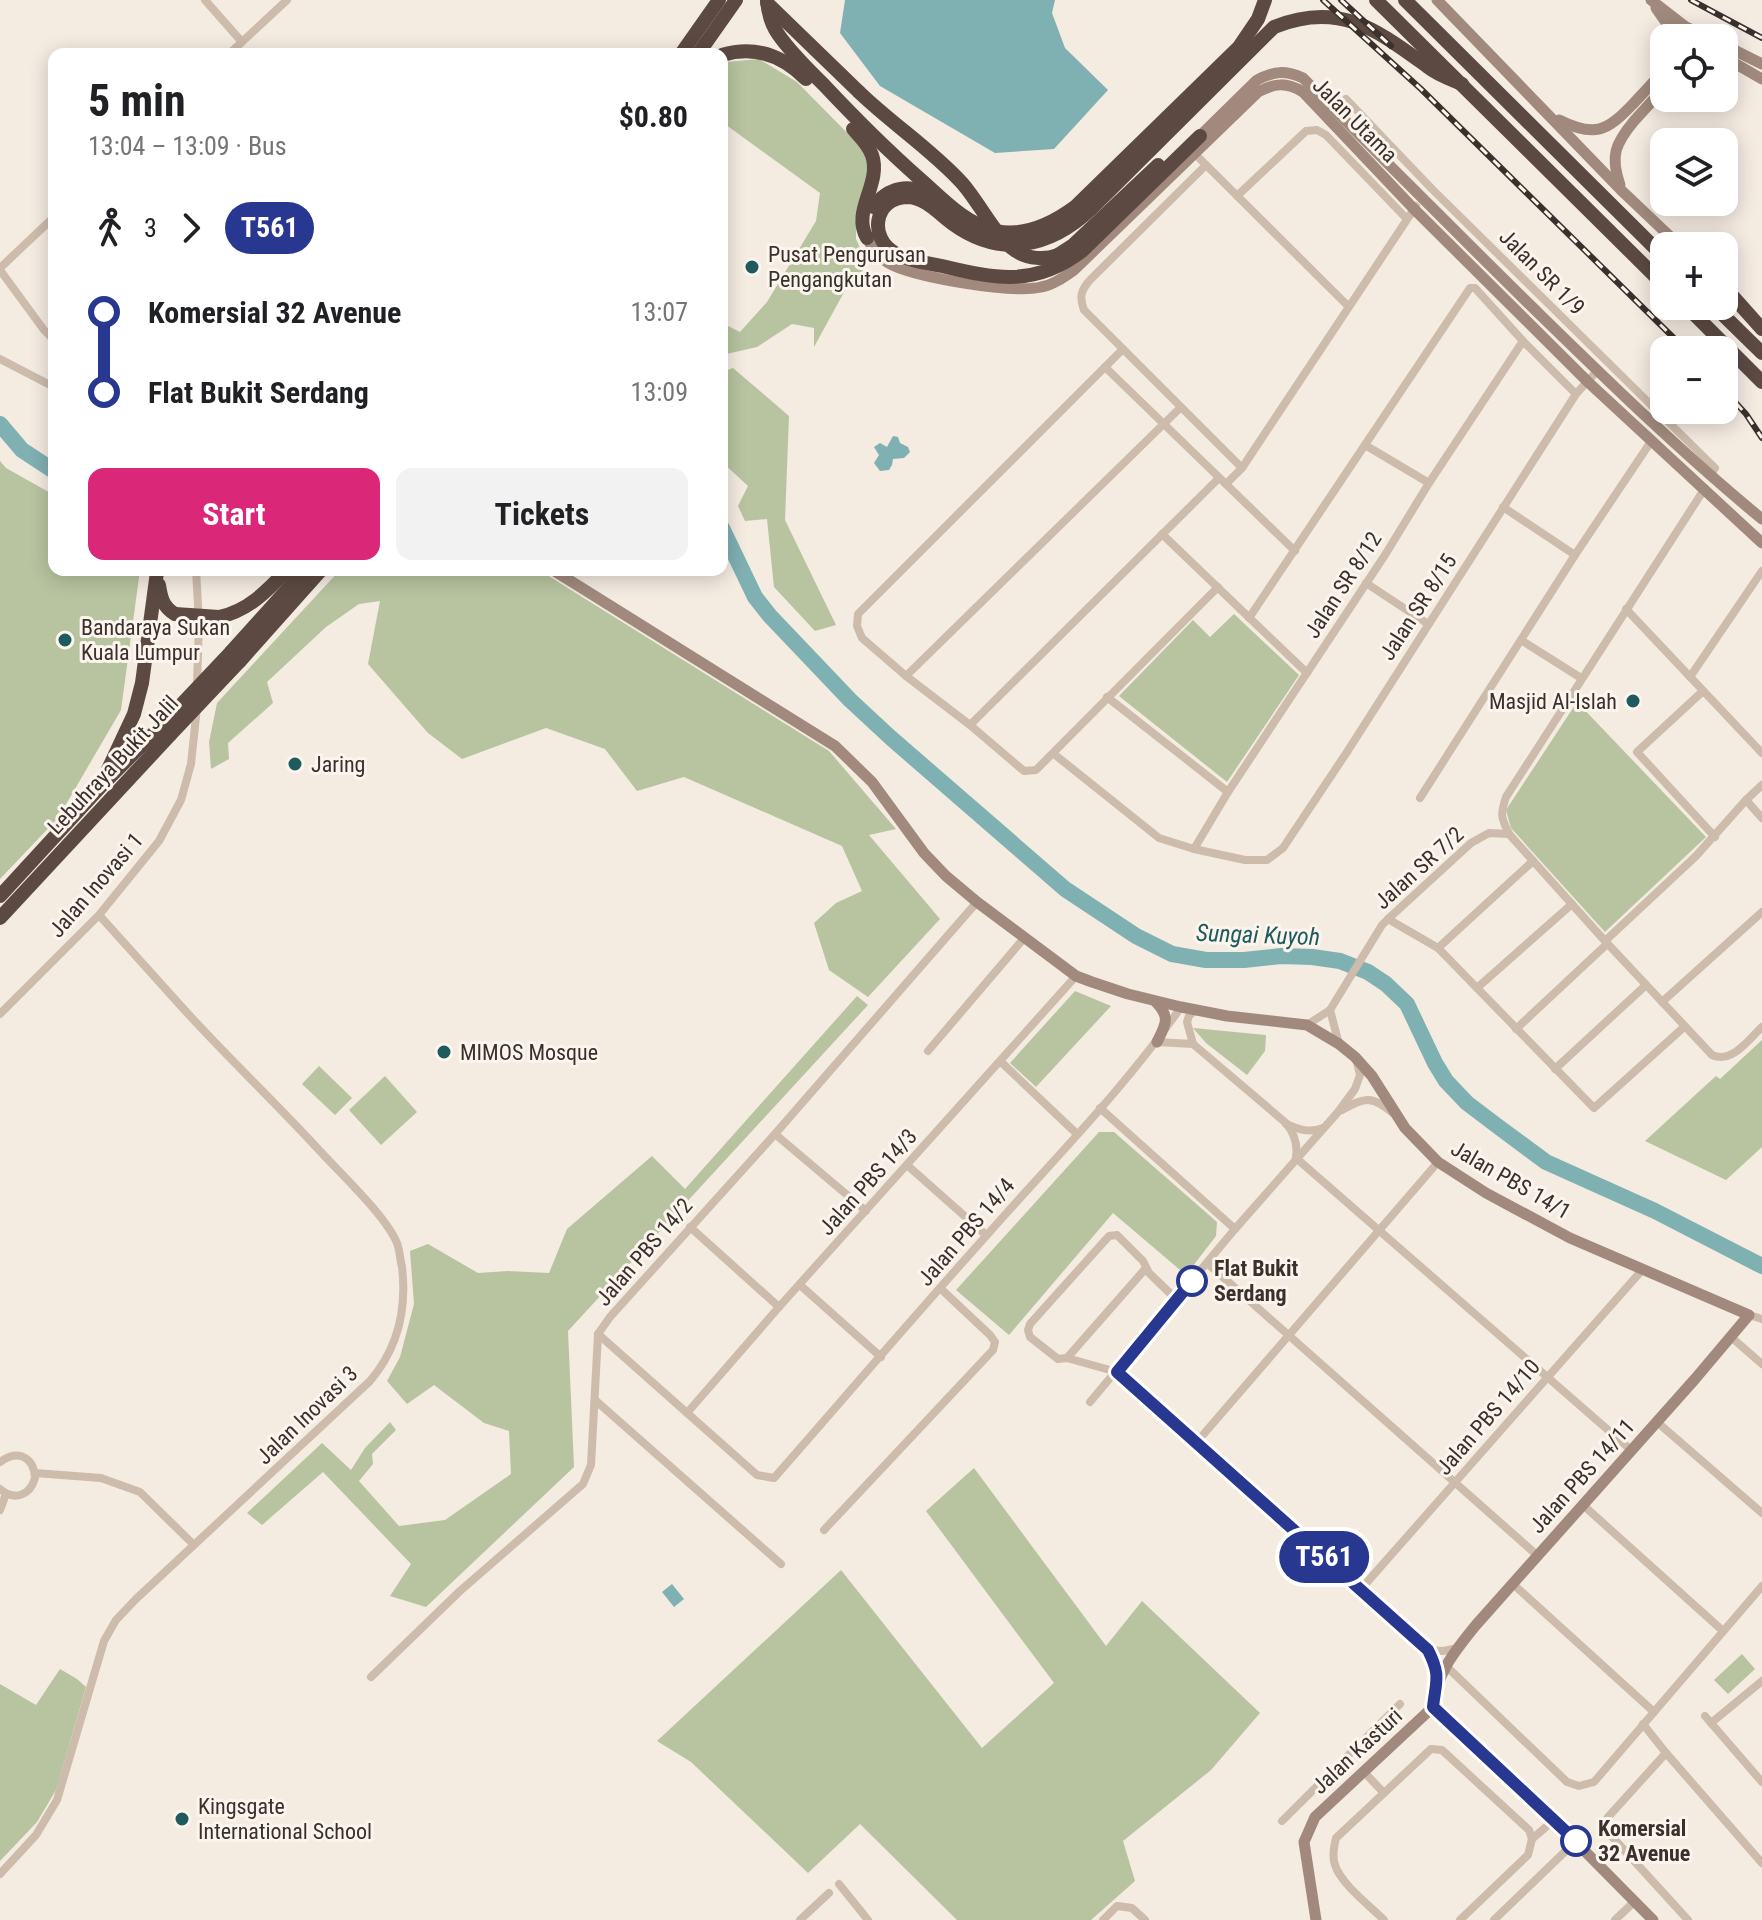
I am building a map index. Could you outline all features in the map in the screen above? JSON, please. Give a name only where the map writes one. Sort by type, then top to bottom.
[{"type":"highway","points":[[685,48],[717,0]]},
{"type":"highway","points":[[702,48],[736,0]]},
{"type":"highway","points":[[867,238],[866,224],[881,197],[892,190],[913,188],[928,193],[992,230],[1030,230],[1051,223],[1095,188],[1239,47],[1258,19],[1265,0]]},
{"type":"highway","points":[[1376,0],[1650,271]]},
{"type":"highway","points":[[1405,0],[1650,243]]},
{"type":"highway","points":[[767,1],[772,23],[787,46],[885,148],[946,203]]},
{"type":"highway","points":[[767,1],[859,92],[951,172],[971,194],[1004,241],[1023,255],[1050,258],[1072,246],[1156,167],[1184,143],[1200,136]]},
{"type":"highway","points":[[1200,136],[1098,236],[1055,269],[1018,277],[981,275],[901,256],[887,247],[879,235],[881,211],[893,201],[909,197],[922,201],[972,236],[995,244],[1027,243],[1063,231],[1091,209],[1274,27],[1300,14],[1334,11],[1363,19],[1431,69],[1462,84]]},
{"type":"highway","points":[[728,53],[753,51],[785,61],[864,140],[874,165],[874,177],[862,218],[867,238]]},
{"type":"highway","points":[[1738,302],[1762,329]]},
{"type":"highway","points":[[1700,320],[1762,382]]},
{"type":"highway","points":[[1728,320],[1762,353]]},
{"type":"highway","points":[[103,784],[138,699],[156,576]]},
{"type":"highway","points":[[158,576],[167,609],[175,614],[219,617],[233,614],[252,603],[281,576]]},
{"type":"highway","name":"Lebuhraya Bukit Jalil","points":[[236,656],[300,576]]},
{"type":"highway","name":"Lebuhraya Bukit Jalil","points":[[0,918],[166,730],[315,576]]},
{"type":"highway","name":"Lebuhraya Bukit Jalil","points":[[0,896],[103,784],[166,730]]},
{"type":"street","points":[[205,0],[242,42]]},
{"type":"street","points":[[236,48],[287,0]]},
{"type":"street","points":[[1437,0],[1665,232]]},
{"type":"street","points":[[1653,2],[1682,24]]},
{"type":"street","points":[[1653,2],[1665,24]]},
{"type":"street","points":[[1738,52],[1762,64]]},
{"type":"street","points":[[1738,66],[1762,79]]},
{"type":"street","name":"Jalan Utama","points":[[1200,136],[1257,80],[1279,71],[1303,78],[1355,131],[1414,209],[1506,281],[1710,478],[1762,543]]},
{"type":"street","name":"Jalan Utama","points":[[867,238],[876,253],[888,263],[927,276],[996,287],[1040,288],[1074,270],[1258,92],[1272,84],[1293,86],[1303,92],[1414,209],[1588,382],[1652,440],[1710,478],[1762,519]]},
{"type":"street","points":[[1552,116],[1579,129],[1605,128],[1618,120],[1650,85]]},
{"type":"street","name":"Jalan SR 1/9","points":[[1346,99],[1515,271],[1710,478]]},
{"type":"street","points":[[1621,190],[1615,157],[1620,138],[1650,104]]},
{"type":"street","points":[[1355,131],[1366,121]]},
{"type":"street","points":[[970,725],[1162,534],[1222,481],[1242,468],[1414,209],[1317,130],[1306,131],[1237,196]]},
{"type":"street","points":[[1194,153],[1348,306]]},
{"type":"street","points":[[1206,165],[1082,290],[1080,301],[1084,310],[1242,468]]},
{"type":"street","points":[[48,223],[0,269],[48,334]]},
{"type":"street","points":[[1506,281],[1515,271]]},
{"type":"street","points":[[1249,618],[1470,288],[1475,288],[1576,394]]},
{"type":"street","name":"Jalan SR 8/12","points":[[1194,849],[1228,792],[1523,341]]},
{"type":"street","points":[[1123,349],[858,614],[857,626],[862,638],[1024,771],[1036,770],[1218,587]]},
{"type":"street","points":[[0,359],[48,384]]},
{"type":"street","points":[[1105,367],[1295,551]]},
{"type":"street","name":"Jalan SR 8/15","points":[[1194,849],[1245,860],[1267,860],[1283,848],[1576,394],[1597,371]]},
{"type":"street","points":[[906,676],[1180,408]]},
{"type":"street","points":[[1420,798],[1652,440]]},
{"type":"street","points":[[1365,445],[1429,483]]},
{"type":"street","points":[[1710,478],[1506,797],[1501,819],[1509,834],[1533,861],[1712,1055],[1730,1057],[1762,1027]]},
{"type":"street","points":[[1503,507],[1575,555]]},
{"type":"street","points":[[1162,534],[1307,673]]},
{"type":"street","points":[[1690,677],[1762,573]]},
{"type":"street","name":"Jalan Inovasi 1","points":[[0,1014],[99,915],[159,841],[181,800],[191,764],[196,727],[199,622],[196,576]]},
{"type":"street","name":"Jalan PBS 14/1","points":[[563,576],[835,746],[872,782],[924,853],[946,876],[1076,976],[1195,1010],[1307,1025],[1355,1057],[1372,1076],[1405,1128],[1438,1162],[1486,1193],[1591,1248],[1762,1319]]},
{"type":"street","points":[[1366,583],[1428,624]]},
{"type":"street","points":[[1626,609],[1762,753]]},
{"type":"street","points":[[1521,640],[1581,678]]},
{"type":"street","points":[[1703,691],[1637,750],[1637,754],[1715,837]]},
{"type":"street","points":[[1107,697],[1228,792]]},
{"type":"street","points":[[1054,754],[1159,838],[1194,849]]},
{"type":"street","points":[[1516,1029],[1687,865],[1762,785]]},
{"type":"street","points":[[1746,800],[1762,818]]},
{"type":"street","name":"Jalan SR 7/2","points":[[1307,1025],[1332,1006],[1385,922],[1471,843],[1489,833],[1509,834]]},
{"type":"street","points":[[1438,948],[1533,861]]},
{"type":"street","name":"Jalan PBS 14/2","points":[[371,1677],[460,1591],[583,1484],[591,1465],[598,1334],[977,902]]},
{"type":"street","points":[[1477,988],[1572,904]]},
{"type":"street","points":[[1662,1002],[1762,912]]},
{"type":"street","name":"Jalan Inovasi 3","points":[[0,1874],[36,1835],[57,1800],[109,1630],[136,1599],[370,1381],[391,1350],[401,1323],[404,1286],[399,1250],[372,1209],[99,915]]},
{"type":"street","points":[[1385,922],[1438,948],[1594,1108],[1684,1027]]},
{"type":"street","points":[[928,1051],[1025,937]]},
{"type":"street","name":"Jalan PBS 14/3","points":[[687,1413],[1076,976]]},
{"type":"street","points":[[1555,1069],[1646,985]]},
{"type":"street","points":[[1155,1000],[1166,1013],[1166,1025],[1157,1042],[1193,1044]]},
{"type":"street","points":[[1332,1006],[1339,1044]]},
{"type":"street","name":"Jalan PBS 14/4","points":[[687,1413],[757,1475],[774,1478],[1100,1108],[1157,1042],[1181,1007]]},
{"type":"street","points":[[1195,1010],[1187,1022],[1193,1044],[1286,1123],[1313,1132],[1325,1127]]},
{"type":"street","points":[[1090,1402],[1338,1112],[1355,1089],[1360,1075],[1355,1057]]},
{"type":"street","points":[[1000,1061],[1077,1134]]},
{"type":"street","points":[[1338,1112],[1360,1100],[1372,1100],[1396,1115]]},
{"type":"street","points":[[1100,1108],[1235,1229]]},
{"type":"street","points":[[1286,1123],[1298,1148],[1296,1158]]},
{"type":"street","points":[[775,1134],[866,1211]]},
{"type":"street","points":[[1296,1158],[1631,1450]]},
{"type":"street","points":[[1196,1443],[1438,1162]]},
{"type":"street","points":[[907,1165],[986,1235]]},
{"type":"street","points":[[690,1227],[779,1307]]},
{"type":"street","points":[[1176,1299],[1124,1240],[1117,1235],[1109,1236],[1030,1324],[1028,1330],[1030,1337],[1058,1359],[1067,1358],[1117,1372],[1428,1650],[1436,1665],[1438,1684]]},
{"type":"street","points":[[1207,1263],[1538,1556]]},
{"type":"street","points":[[1067,1358],[1146,1268]]},
{"type":"street","name":"Jalan PBS 14/10","points":[[1361,1589],[1643,1269]]},
{"type":"street","points":[[800,1285],[881,1357]]},
{"type":"street","points":[[824,1530],[993,1350],[995,1342],[990,1335],[940,1288]]},
{"type":"street","name":"Jalan PBS 14/11","points":[[1433,1707],[1445,1665],[1476,1625],[1749,1315]]},
{"type":"street","points":[[598,1334],[687,1413]]},
{"type":"street","points":[[1731,1337],[1762,1364]]},
{"type":"street","points":[[595,1400],[781,1564]]},
{"type":"street","points":[[1657,1422],[1762,1513]]},
{"type":"street","points":[[0,1462],[9,1456],[19,1456],[32,1464],[35,1473],[33,1485],[24,1494],[12,1496],[3,1491],[0,1510]]},
{"type":"street","points":[[35,1473],[101,1478],[140,1492],[194,1545]]},
{"type":"street","points":[[1583,1505],[1723,1631]]},
{"type":"street","points":[[1513,1584],[1654,1712]]},
{"type":"street","points":[[1445,1665],[1567,1782],[1579,1786],[1594,1782],[1762,1586]]},
{"type":"street","points":[[1428,1650],[1458,1648]]},
{"type":"street","points":[[1762,1681],[1708,1720],[1762,1782]]},
{"type":"street","points":[[1282,1821],[1400,1704]]},
{"type":"street","points":[[1433,1707],[1576,1841],[1653,1920]]},
{"type":"street","name":"Jalan Kasturi","points":[[1316,1920],[1304,1842],[1315,1817],[1433,1707]]},
{"type":"street","points":[[1643,1724],[1762,1863]]},
{"type":"street","points":[[1384,1920],[1348,1885],[1335,1866],[1333,1850],[1336,1838],[1431,1749],[1442,1750],[1529,1830],[1532,1839],[1528,1855],[1460,1920]]},
{"type":"street","points":[[1666,1753],[1609,1816],[1605,1829],[1688,1920]]},
{"type":"street","points":[[1338,1767],[1353,1781]]},
{"type":"street","points":[[1363,1771],[1384,1793]]},
{"type":"street","points":[[1532,1839],[1554,1820]]},
{"type":"street","points":[[1494,1920],[1576,1841]]},
{"type":"street","points":[[839,1884],[868,1920]]},
{"type":"street","points":[[800,1920],[829,1893]]},
{"type":"street","points":[[1615,1920],[1635,1901]]},
{"type":"street","points":[[1103,1920],[1117,1906],[1132,1908],[1145,1920]]},
{"type":"green space","points":[[759,59],[797,82],[866,152],[869,176],[856,214],[856,239],[868,265],[848,285],[814,347],[814,328],[792,324],[757,347],[728,354],[728,326],[740,332],[767,302],[816,221],[820,193],[728,126],[728,62]]},
{"type":"green space","points":[[733,368],[789,416],[785,520],[836,625],[815,631],[774,587],[767,519],[745,521],[738,506],[748,486],[728,468],[728,370]]},
{"type":"green space","name":"Bandaraya Sukan Kuala Lumpur","points":[[0,461],[6,468],[48,492],[48,576],[139,576],[121,710],[58,818],[0,879]]},
{"type":"green space","points":[[334,576],[549,576],[829,751],[896,829],[869,835],[940,919],[868,997],[829,970],[814,923],[836,903],[862,891],[842,846],[684,777],[637,791],[605,749],[546,728],[462,759],[428,733],[368,664],[380,601],[359,604],[326,627],[267,682],[273,703],[228,743],[229,759],[211,769],[209,742],[217,703]]},
{"type":"green space","points":[[1234,614],[1299,675],[1227,782],[1119,696],[1193,620],[1210,637]]},
{"type":"green space","points":[[1577,702],[1706,837],[1605,932],[1511,828],[1506,810]]},
{"type":"green space","points":[[1075,991],[1111,1006],[1036,1087],[1010,1063]]},
{"type":"green space","points":[[857,996],[868,1005],[568,1331],[574,1467],[426,1607],[390,1596],[411,1564],[323,1472],[262,1525],[247,1513],[322,1443],[351,1470],[365,1448],[390,1422],[396,1430],[372,1454],[373,1464],[359,1481],[399,1526],[445,1520],[511,1474],[509,1431],[484,1423],[434,1385],[407,1404],[387,1381],[400,1357],[414,1304],[410,1251],[428,1244],[478,1273],[549,1273],[567,1229],[652,1156],[685,1189]]},
{"type":"green space","points":[[1193,1028],[1266,1035],[1265,1051],[1247,1075],[1206,1043]]},
{"type":"green space","points":[[1762,1040],[1762,1147],[1726,1180],[1645,1141],[1716,1076],[1720,1079]]},
{"type":"green space","points":[[319,1066],[352,1098],[335,1115],[302,1084]]},
{"type":"green space","points":[[385,1076],[417,1112],[381,1145],[349,1110]]},
{"type":"green space","points":[[1099,1132],[1114,1132],[1217,1222],[1216,1236],[1186,1275],[1113,1213],[1009,1335],[956,1290]]},
{"type":"green space","points":[[974,1468],[1106,1646],[1142,1601],[1260,1713],[1211,1770],[1123,1841],[1135,1881],[1091,1920],[957,1920],[860,1824],[808,1873],[691,1762],[657,1741],[841,1570],[982,1748],[1054,1683],[926,1511]]},
{"type":"green space","points":[[1742,1654],[1755,1669],[1728,1694],[1714,1680]]},
{"type":"green space","points":[[60,1669],[86,1687],[56,1790],[37,1822],[0,1861],[0,1684],[36,1705]]},
{"type":"water","points":[[845,0],[1055,0],[1052,13],[1065,48],[1108,90],[1054,149],[995,153],[880,86],[840,33]]},
{"type":"water","points":[[893,436],[898,437],[910,452],[904,458],[893,459],[889,470],[880,471],[874,463],[879,455],[874,447],[880,443],[887,447]]},
{"type":"water","points":[[672,1584],[684,1599],[674,1607],[662,1592]]},
{"type":"waterway","name":"Sungai Kuyoh","points":[[0,424],[22,450],[48,467]]},
{"type":"waterway","name":"Sungai Kuyoh","points":[[728,541],[755,597],[850,700],[1065,889],[1136,936],[1172,954],[1206,960],[1312,957],[1340,961],[1368,972],[1407,1004],[1446,1081],[1467,1103],[1496,1125],[1546,1162],[1655,1211],[1762,1266]]},
{"type":"railway","points":[[1323,0],[1421,89],[1672,336]]},
{"type":"railway","points":[[1341,0],[1391,46]]},
{"type":"railway","points":[[1691,0],[1762,38]]},
{"type":"railway","points":[[1738,405],[1762,438]]},
{"type":"bus line","name":"T561","points":[[1192,1281],[1117,1372],[1428,1650],[1436,1665],[1438,1684],[1433,1707],[1576,1841]]},
{"type":"place","name":"Pusat Pengurusan Pengangkutan","points":[[752,267]]},
{"type":"place","name":"Bandaraya Sukan Kuala Lumpur","points":[[65,640]]},
{"type":"place","name":"Masjid Al-Islah","points":[[1633,701]]},
{"type":"place","name":"Jaring","points":[[295,764]]},
{"type":"place","name":"MIMOS Mosque","points":[[444,1052]]},
{"type":"place","name":"Flat Bukit Serdang","points":[[1192,1281]]},
{"type":"place","name":"Kingsgate International School","points":[[182,1819]]},
{"type":"place","name":"Komersial 32 Avenue","points":[[1576,1841]]}]
